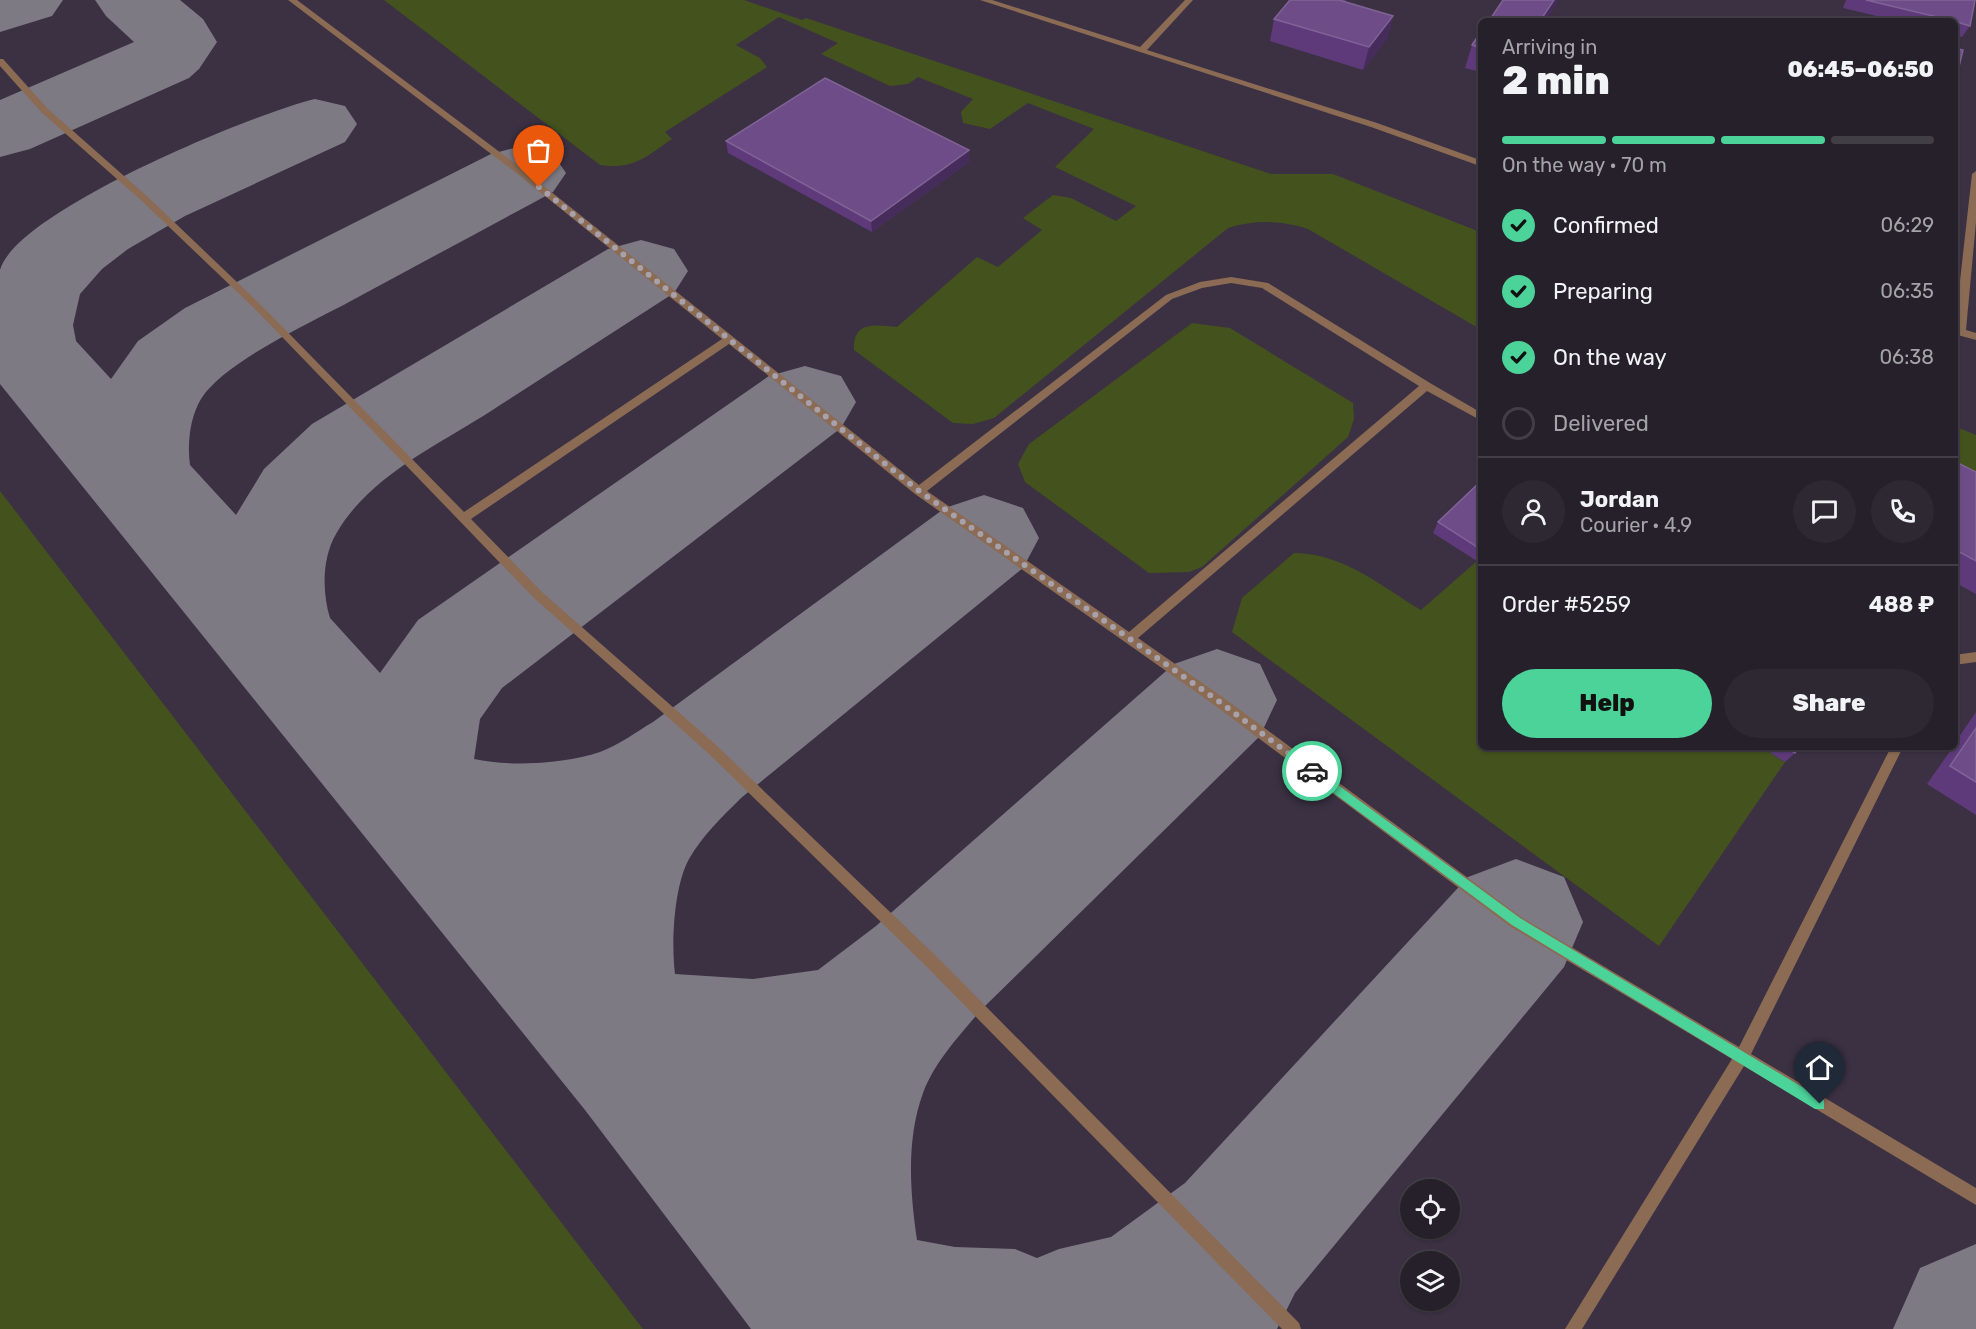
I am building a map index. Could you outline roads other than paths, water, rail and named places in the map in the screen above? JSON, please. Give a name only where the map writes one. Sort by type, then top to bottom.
[{"type":"lane","points":[[292,0],[522,173],[641,271],[730,338],[805,402],[919,491],[1217,700],[1516,922],[1976,1197]]},
{"type":"lane","points":[[984,0],[1374,125],[1478,162]]},
{"type":"lane","points":[[1142,51],[1189,0]]},
{"type":"lane","points":[[0,61],[44,110],[146,200],[260,309],[538,595],[712,749],[933,963],[1293,1329]]},
{"type":"lane","points":[[1976,174],[1958,331],[1976,337]]},
{"type":"lane","points":[[919,491],[1169,297],[1200,285],[1232,279],[1265,285],[1426,386],[1478,415]]},
{"type":"lane","points":[[463,518],[730,338]]},
{"type":"lane","points":[[1128,639],[1426,386]]},
{"type":"lane","points":[[1958,659],[1976,657]]},
{"type":"lane","points":[[1573,1329],[1741,1058],[1895,750]]}]
